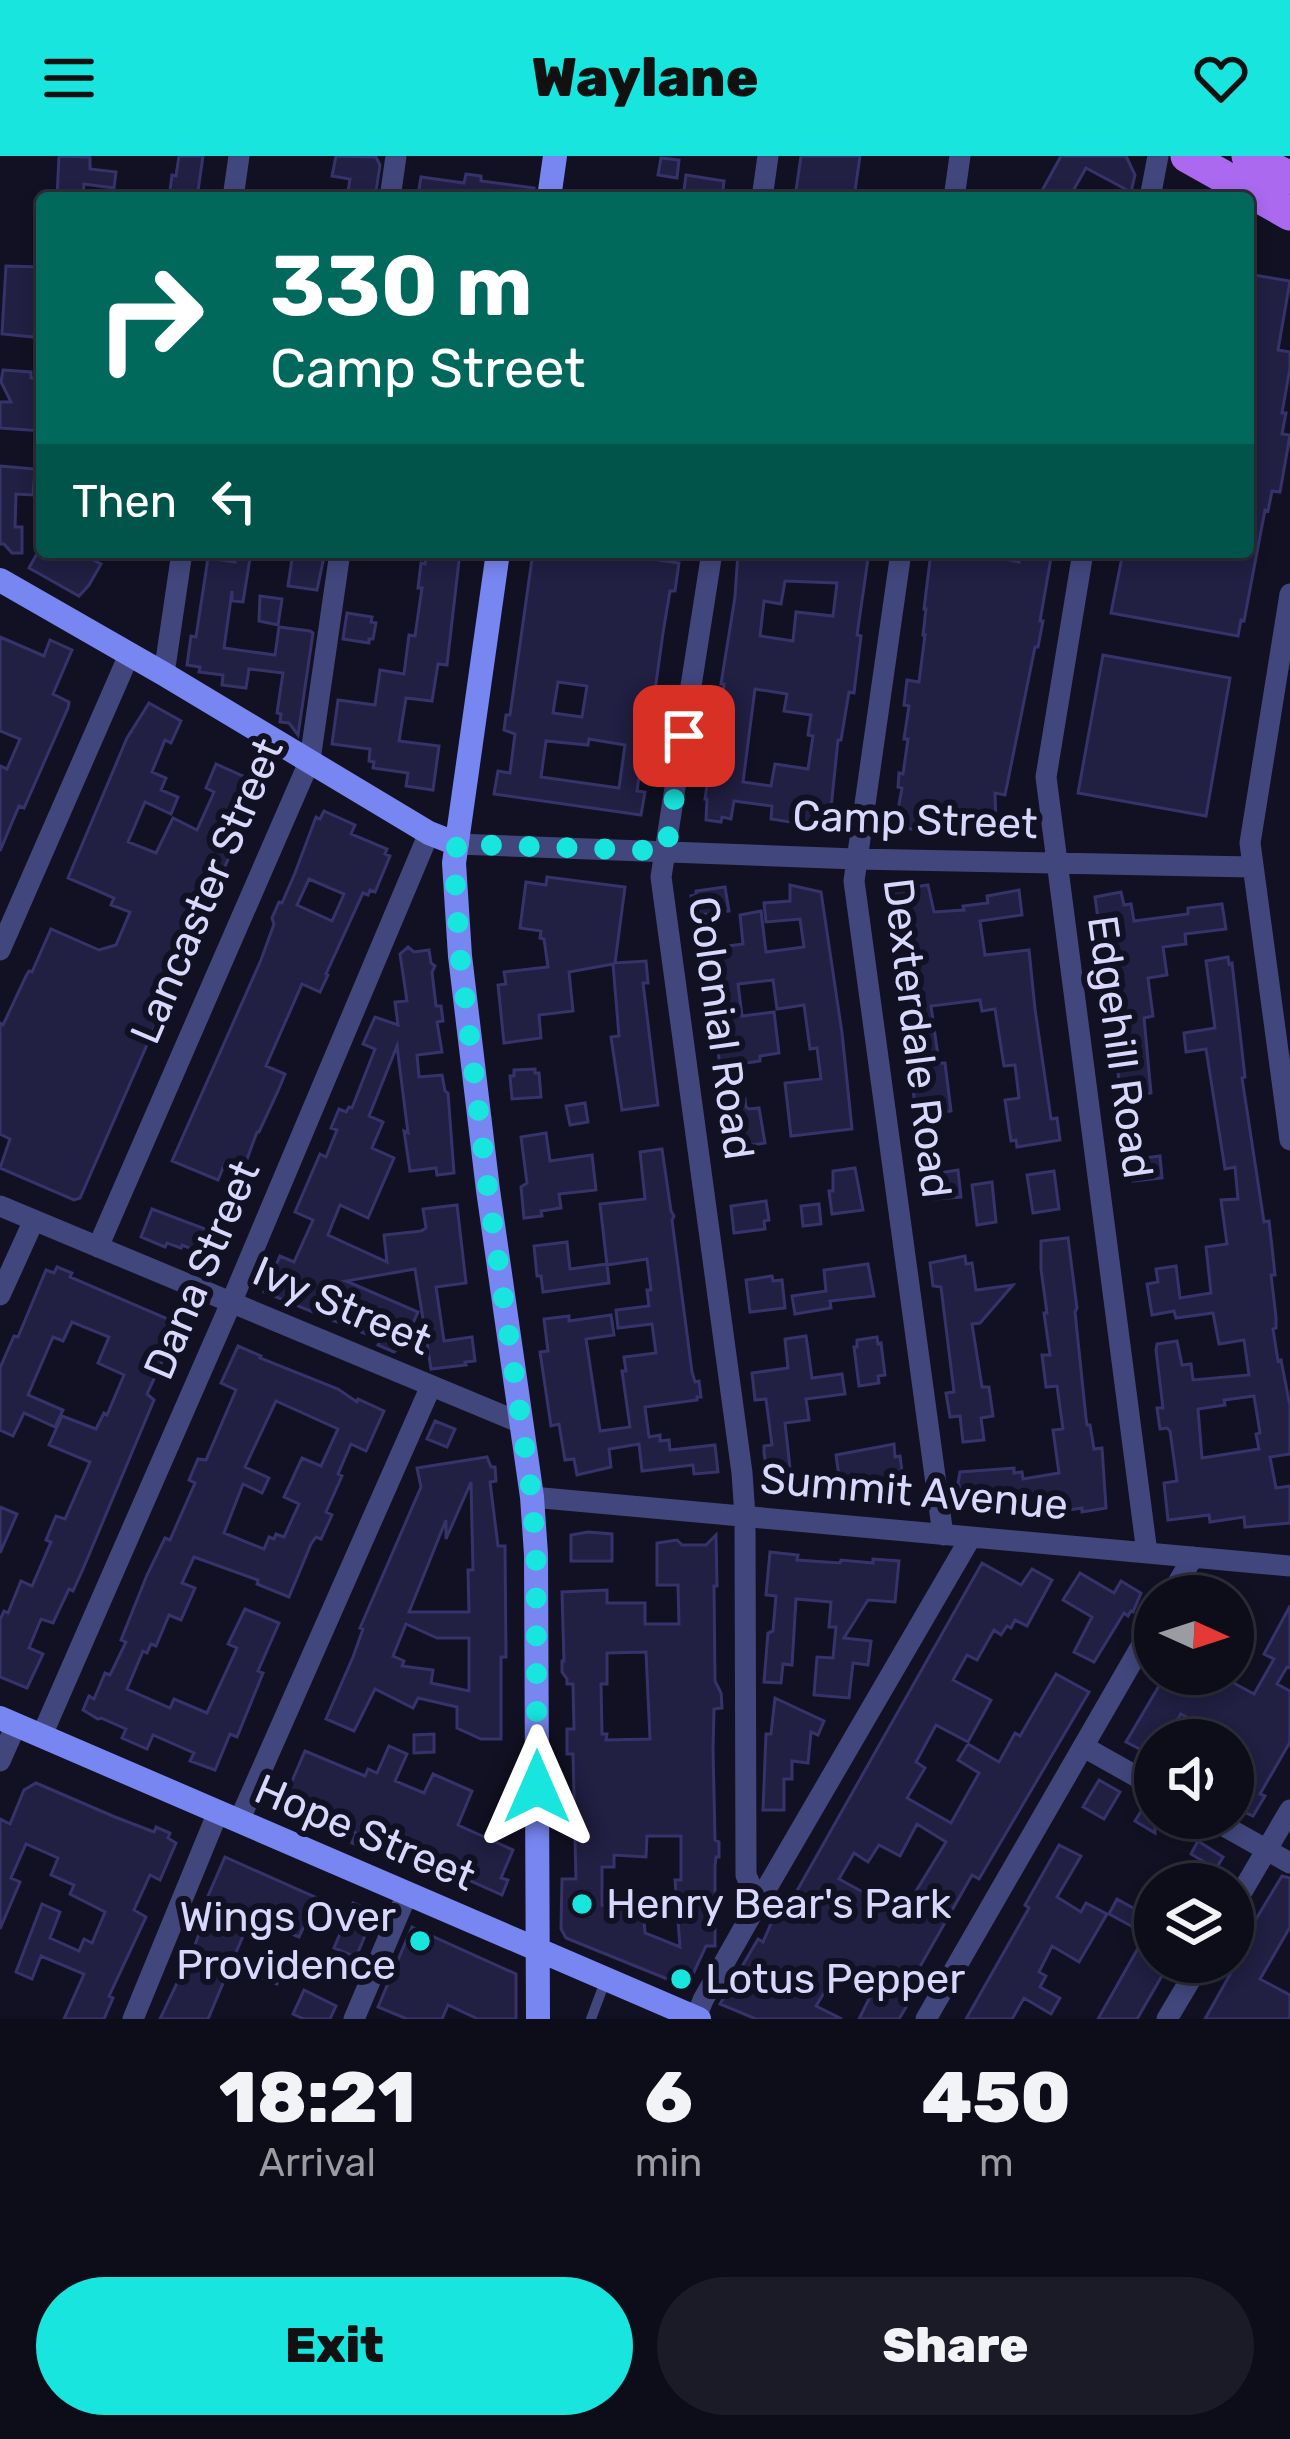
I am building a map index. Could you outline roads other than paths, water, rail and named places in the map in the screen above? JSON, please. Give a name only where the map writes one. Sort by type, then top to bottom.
[{"type":"main road","points":[[1187,156],[1251,192]]},
{"type":"main road","points":[[1248,156],[1290,178]]},
{"type":"main road","points":[[1254,194],[1290,214]]},
{"type":"street","points":[[234,192],[239,156]]},
{"type":"street","points":[[391,192],[396,156]]},
{"type":"street","points":[[763,192],[768,156]]},
{"type":"street","points":[[955,192],[959,156]]},
{"type":"street","points":[[1151,192],[1158,156]]},
{"type":"street","points":[[548,157],[549,192]]},
{"type":"street","points":[[164,674],[181,558]]},
{"type":"street","name":"Lancaster Street","points":[[98,1247],[310,760],[339,558]]},
{"type":"street","points":[[497,558],[454,863],[460,956],[532,1497],[538,2019]]},
{"type":"street","name":"Colonial Road","points":[[711,558],[661,877],[745,1516],[746,1875],[758,1903]]},
{"type":"street","name":"Dexterdale Road","points":[[900,558],[854,880],[943,1534]]},
{"type":"street","name":"Edgehill Road","points":[[1082,558],[1046,765],[1148,1552]]},
{"type":"street","name":"Camp Street","points":[[0,580],[429,833],[457,844],[1251,867]]},
{"type":"street","points":[[1290,594],[1252,820],[1251,867],[1290,1136]]},
{"type":"street","points":[[0,950],[130,655]]},
{"type":"street","name":"Dana Street","points":[[42,1736],[429,833]]},
{"type":"street","name":"Ivy Street","points":[[0,1206],[520,1423]]},
{"type":"street","points":[[0,1295],[34,1220]]},
{"type":"street","points":[[133,2019],[431,1386]]},
{"type":"street","name":"Summit Avenue","points":[[532,1497],[1290,1566]]},
{"type":"street","points":[[698,2018],[758,1903],[970,1537]]},
{"type":"street","points":[[1182,1575],[1192,1557]]},
{"type":"street","points":[[926,2019],[1134,1659]]},
{"type":"street","points":[[0,1761],[8,1721]]},
{"type":"street","name":"Hope Street","points":[[8,1721],[606,1978],[660,2011],[698,2018]]},
{"type":"street","points":[[1084,1747],[1134,1775]]},
{"type":"street","points":[[1254,1872],[1290,1810]]},
{"type":"street","points":[[1247,1839],[1290,1863]]},
{"type":"street","points":[[354,2019],[407,1894]]},
{"type":"street","points":[[1167,2019],[1188,1983]]},
{"type":"lane","points":[[596,2014],[606,1978]]},
{"type":"place","name":"Henry Bear's Park","points":[[582,1904]]},
{"type":"place","name":"Wings Over Providence","points":[[420,1941]]},
{"type":"place","name":"Lotus Pepper","points":[[681,1979]]}]
